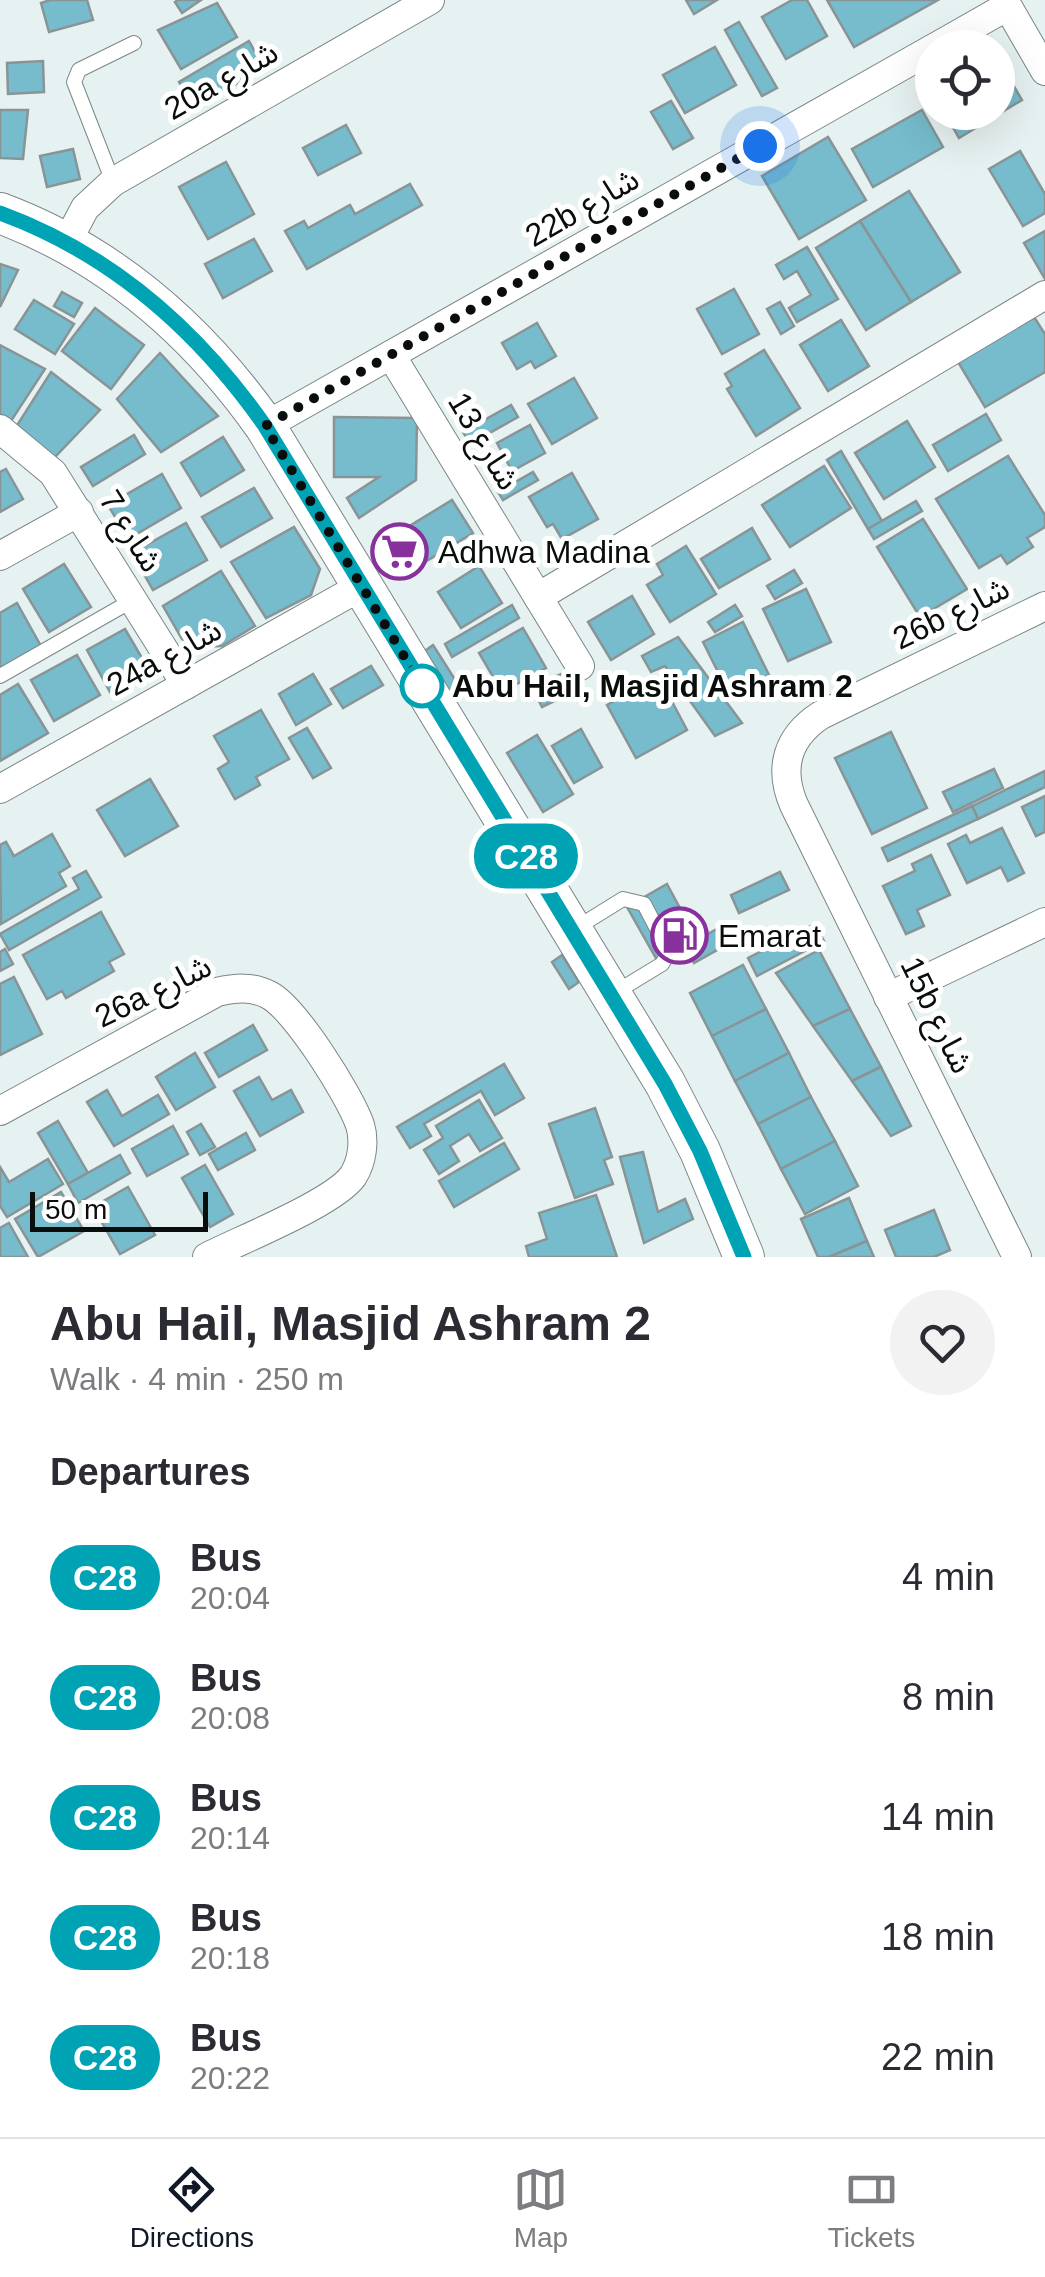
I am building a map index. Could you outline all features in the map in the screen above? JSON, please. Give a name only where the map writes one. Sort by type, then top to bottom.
[{"type":"street","name":"20a شارع","points":[[67,242],[84,208],[113,182],[430,0]]},
{"type":"street","name":"22b شارع","points":[[962,30],[1005,3]]},
{"type":"street","points":[[1005,3],[1045,70]]},
{"type":"street","name":"22b شارع","points":[[265,426],[915,59]]},
{"type":"street","points":[[0,213],[67,242],[158,304],[198,340],[265,426],[611,995],[700,1151],[744,1257]]},
{"type":"street","points":[[538,597],[1045,295]]},
{"type":"street","name":"شارع 13","points":[[391,355],[580,666]]},
{"type":"street","name":"شارع 7","points":[[0,428],[52,472],[186,685]]},
{"type":"street","points":[[0,556],[79,512]]},
{"type":"street","name":"24a شارع","points":[[0,789],[362,586]]},
{"type":"street","name":"26b شارع","points":[[794,805],[784,771],[794,738],[806,725],[1045,606]]},
{"type":"street","name":"15b شارع","points":[[794,805],[1016,1257]]},
{"type":"street","points":[[888,997],[1045,922]]},
{"type":"street","name":"26a شارع","points":[[0,1111],[217,992],[253,989],[270,996],[296,1021],[352,1110],[360,1125],[361,1159],[343,1188],[207,1257]]},
{"type":"lane","points":[[113,182],[74,82],[79,70],[134,43]]},
{"type":"lane","points":[[0,676],[133,600]]},
{"type":"lane","points":[[572,930],[630,898],[644,904],[665,938],[669,952],[662,964],[611,995]]},
{"type":"building","points":[[87,0],[93,20],[49,32],[41,3]]},
{"type":"building","points":[[201,0],[182,13],[175,2]]},
{"type":"building","points":[[686,0],[717,0],[694,14]]},
{"type":"building","points":[[792,0],[807,0],[827,36],[786,59],[762,17]]},
{"type":"building","points":[[827,0],[938,0],[854,47]]},
{"type":"building","points":[[217,3],[237,37],[181,69],[158,30]]},
{"type":"building","points":[[739,22],[777,88],[762,96],[725,30]]},
{"type":"building","points":[[249,41],[264,68],[195,108],[179,82]]},
{"type":"building","points":[[715,47],[736,85],[685,113],[663,75]]},
{"type":"building","points":[[43,61],[44,92],[8,94],[7,63]]},
{"type":"building","points":[[671,101],[693,138],[673,149],[651,112]]},
{"type":"building","points":[[0,110],[28,110],[23,159],[0,158]]},
{"type":"building","points":[[915,114],[915,130],[933,130],[943,147],[873,187],[852,149]]},
{"type":"building","points":[[346,125],[361,153],[318,175],[303,148]]},
{"type":"building","points":[[954,130],[972,130],[959,138]]},
{"type":"building","points":[[828,137],[866,200],[799,239],[762,176]]},
{"type":"building","points":[[73,149],[80,179],[47,187],[40,156]]},
{"type":"building","points":[[1020,151],[1045,194],[1045,213],[1023,226],[989,169]]},
{"type":"building","points":[[226,162],[254,214],[208,239],[179,187]]},
{"type":"building","points":[[410,184],[422,205],[307,269],[285,231],[304,221],[308,228],[350,205],[355,214]]},
{"type":"building","points":[[909,191],[960,272],[911,302],[860,221]]},
{"type":"building","points":[[860,221],[911,302],[866,330],[816,248]]},
{"type":"building","points":[[1045,231],[1045,279],[1024,243]]},
{"type":"building","points":[[254,239],[272,271],[223,298],[205,264]]},
{"type":"building","points":[[807,247],[838,299],[797,322],[789,308],[811,295],[797,271],[784,279],[776,265]]},
{"type":"building","points":[[0,264],[18,270],[0,307]]},
{"type":"building","points":[[734,289],[759,334],[722,354],[697,309]]},
{"type":"building","points":[[62,292],[82,303],[74,317],[54,306]]},
{"type":"building","points":[[34,300],[74,324],[55,354],[15,329]]},
{"type":"building","points":[[780,302],[794,326],[781,334],[767,309]]},
{"type":"building","points":[[95,308],[144,345],[111,389],[62,351]]},
{"type":"building","points":[[1034,317],[1045,334],[1045,372],[985,407],[958,362]]},
{"type":"building","points":[[841,320],[869,366],[828,391],[800,345]]},
{"type":"building","points":[[537,323],[556,356],[535,368],[531,361],[517,369],[502,343]]},
{"type":"building","points":[[0,345],[45,369],[7,427],[0,423]]},
{"type":"building","points":[[764,350],[800,408],[756,436],[727,389],[732,386],[725,374]]},
{"type":"building","points":[[160,353],[218,416],[161,452],[117,399]]},
{"type":"building","points":[[51,372],[100,410],[54,458],[16,427]]},
{"type":"building","points":[[574,378],[597,418],[552,444],[528,404]]},
{"type":"building","points":[[511,405],[518,417],[470,444],[463,432]]},
{"type":"building","points":[[986,414],[1001,440],[948,471],[933,445]]},
{"type":"building","points":[[334,417],[417,418],[416,480],[359,518],[347,498],[379,477],[334,477]]},
{"type":"building","points":[[907,421],[935,467],[884,499],[855,453]]},
{"type":"building","points":[[530,425],[545,453],[512,471],[497,443]]},
{"type":"building","points":[[134,435],[145,454],[93,486],[81,467]]},
{"type":"building","points":[[223,437],[244,470],[201,496],[181,463]]},
{"type":"building","points":[[841,451],[882,521],[868,529],[827,460]]},
{"type":"building","points":[[1008,456],[1045,515],[1045,527],[1027,538],[1033,547],[1007,564],[1001,555],[979,568],[936,499]]},
{"type":"building","points":[[824,466],[851,508],[790,547],[762,505]]},
{"type":"building","points":[[6,469],[23,499],[0,512],[0,472]]},
{"type":"building","points":[[499,471],[507,486],[498,492],[490,476]]},
{"type":"building","points":[[533,472],[538,480],[503,500],[498,492]]},
{"type":"building","points":[[572,473],[598,519],[562,539],[553,524],[547,527],[529,497]]},
{"type":"building","points":[[162,474],[181,508],[128,539],[108,505]]},
{"type":"building","points":[[254,488],[272,518],[221,547],[202,517]]},
{"type":"building","points":[[452,500],[473,533],[400,577],[380,544]]},
{"type":"building","points":[[916,501],[922,511],[874,539],[868,529]]},
{"type":"building","points":[[923,519],[967,589],[920,617],[877,547]]},
{"type":"building","points":[[186,523],[207,560],[153,590],[132,553]]},
{"type":"building","points":[[294,527],[320,569],[311,595],[266,618],[231,562]]},
{"type":"building","points":[[752,528],[770,559],[719,588],[701,559]]},
{"type":"building","points":[[686,546],[716,594],[670,622],[647,585],[663,575],[657,564]]},
{"type":"building","points":[[64,564],[91,607],[49,632],[23,589]]},
{"type":"building","points":[[479,566],[502,603],[461,628],[438,592]]},
{"type":"building","points":[[794,570],[802,583],[775,599],[767,586]]},
{"type":"building","points":[[221,571],[255,626],[222,646],[195,647],[182,639],[163,606]]},
{"type":"building","points":[[806,589],[831,642],[788,661],[763,609]]},
{"type":"building","points":[[632,596],[654,634],[611,660],[588,622]]},
{"type":"building","points":[[17,603],[42,648],[0,670],[0,613]]},
{"type":"building","points":[[512,605],[519,618],[452,657],[445,644]]},
{"type":"building","points":[[735,605],[742,616],[715,632],[708,622]]},
{"type":"building","points":[[743,622],[769,675],[729,694],[703,642]]},
{"type":"building","points":[[523,628],[546,668],[502,692],[479,653]]},
{"type":"building","points":[[125,629],[149,670],[110,692],[87,650]]},
{"type":"building","points":[[678,637],[742,723],[715,736],[665,666],[651,672],[642,656]]},
{"type":"building","points":[[433,645],[463,692],[452,699],[422,653]]},
{"type":"building","points":[[77,655],[100,695],[54,721],[31,680]]},
{"type":"building","points":[[371,666],[383,685],[343,708],[331,689]]},
{"type":"building","points":[[313,674],[331,704],[296,725],[279,694]]},
{"type":"building","points":[[561,674],[571,693],[542,707],[537,697],[559,686],[554,677]]},
{"type":"building","points":[[659,677],[687,730],[636,758],[607,705]]},
{"type":"building","points":[[18,684],[48,733],[0,761],[0,695]]},
{"type":"building","points":[[261,710],[289,759],[256,777],[260,785],[235,799],[218,769],[229,762],[214,736]]},
{"type":"building","points":[[307,728],[331,768],[313,778],[289,738]]},
{"type":"building","points":[[581,729],[602,767],[574,783],[552,746]]},
{"type":"building","points":[[891,732],[927,808],[872,834],[835,758]]},
{"type":"building","points":[[537,735],[573,794],[543,812],[507,753]]},
{"type":"building","points":[[994,769],[1003,788],[953,812],[943,792]]},
{"type":"building","points":[[1045,771],[1045,787],[978,819],[972,806]]},
{"type":"building","points":[[150,779],[178,826],[125,856],[97,810]]},
{"type":"building","points":[[1045,796],[1045,832],[1036,836],[1022,807]]},
{"type":"building","points":[[972,806],[978,819],[888,861],[882,848]]},
{"type":"building","points":[[1002,828],[1024,873],[1008,881],[1001,867],[967,883],[948,844],[966,835],[970,843]]},
{"type":"building","points":[[52,834],[70,866],[59,873],[66,886],[1,924],[0,845],[6,842],[14,856]]},
{"type":"building","points":[[931,855],[950,895],[917,910],[924,926],[906,934],[883,886],[915,871],[912,864]]},
{"type":"building","points":[[86,871],[101,897],[9,950],[0,934],[79,889],[73,878]]},
{"type":"building","points":[[780,872],[789,890],[739,913],[731,895]]},
{"type":"building","points":[[667,884],[696,938],[657,960],[627,907]]},
{"type":"building","points":[[101,912],[124,954],[109,962],[114,971],[66,998],[62,991],[47,999],[23,955]]},
{"type":"building","points":[[815,924],[824,941],[757,976],[748,958]]},
{"type":"building","points":[[717,929],[726,945],[694,963],[684,947]]},
{"type":"building","points":[[5,949],[13,964],[0,971],[0,952]]},
{"type":"building","points":[[819,950],[850,1009],[813,1026],[776,973]]},
{"type":"building","points":[[562,955],[579,982],[569,989],[552,962]]},
{"type":"building","points":[[743,965],[766,1009],[712,1036],[690,993]]},
{"type":"building","points":[[14,977],[42,1034],[0,1055],[0,984]]},
{"type":"building","points":[[766,1009],[789,1053],[735,1081],[712,1036]]},
{"type":"building","points":[[850,1009],[881,1067],[852,1081],[813,1026]]},
{"type":"building","points":[[253,1025],[267,1050],[219,1077],[205,1053]]},
{"type":"building","points":[[195,1053],[215,1087],[176,1110],[156,1077]]},
{"type":"building","points":[[789,1053],[811,1097],[758,1124],[735,1081]]},
{"type":"building","points":[[504,1064],[524,1098],[495,1115],[481,1091],[424,1124],[431,1136],[410,1148],[397,1127]]},
{"type":"building","points":[[881,1067],[911,1126],[891,1136],[852,1081]]},
{"type":"building","points":[[259,1077],[272,1100],[291,1090],[303,1112],[260,1136],[234,1091]]},
{"type":"building","points":[[107,1090],[122,1116],[158,1095],[169,1114],[114,1146],[87,1102]]},
{"type":"building","points":[[811,1097],[835,1141],[781,1169],[758,1124]]},
{"type":"building","points":[[479,1100],[502,1138],[480,1151],[469,1134],[450,1146],[459,1161],[439,1174],[424,1150],[443,1138],[436,1126]]},
{"type":"building","points":[[595,1108],[612,1157],[604,1160],[613,1184],[575,1198],[549,1124]]},
{"type":"building","points":[[58,1121],[88,1173],[68,1184],[38,1133]]},
{"type":"building","points":[[201,1124],[215,1147],[200,1155],[187,1132]]},
{"type":"building","points":[[173,1126],[188,1154],[147,1176],[132,1149]]},
{"type":"building","points":[[246,1133],[255,1150],[218,1170],[209,1154]]},
{"type":"building","points":[[835,1141],[858,1186],[805,1214],[781,1169]]},
{"type":"building","points":[[504,1143],[519,1169],[454,1207],[439,1181]]},
{"type":"building","points":[[643,1152],[658,1212],[685,1199],[693,1219],[644,1243],[620,1157]]},
{"type":"building","points":[[120,1155],[130,1173],[78,1203],[68,1184]]},
{"type":"building","points":[[48,1159],[63,1184],[7,1217],[0,1206],[0,1167],[9,1182]]},
{"type":"building","points":[[205,1165],[233,1214],[210,1227],[182,1178]]},
{"type":"building","points":[[128,1187],[155,1235],[120,1254],[93,1207]]},
{"type":"building","points":[[61,1192],[84,1231],[38,1257],[15,1219]]},
{"type":"building","points":[[596,1195],[617,1257],[529,1257],[526,1246],[547,1239],[539,1213]]},
{"type":"building","points":[[849,1198],[867,1241],[829,1257],[818,1257],[801,1219]]},
{"type":"building","points":[[934,1210],[950,1250],[934,1257],[896,1257],[885,1230]]},
{"type":"building","points":[[9,1223],[28,1257],[0,1257],[0,1228]]},
{"type":"building","points":[[867,1241],[874,1257],[829,1257]]},
{"type":"bus line","name":"C28","points":[[0,213],[67,242],[114,271],[198,340],[234,382],[265,426],[665,1084],[700,1151],[744,1257]]},
{"type":"place","name":"Adhwa Madina","points":[[399,552]]},
{"type":"place","name":"Abu Hail, Masjid Ashram 2","points":[[422,686]]},
{"type":"place","name":"Emarat","points":[[679,936]]},
{"type":"route","points":[[422,686],[265,426],[760,146]]}]
